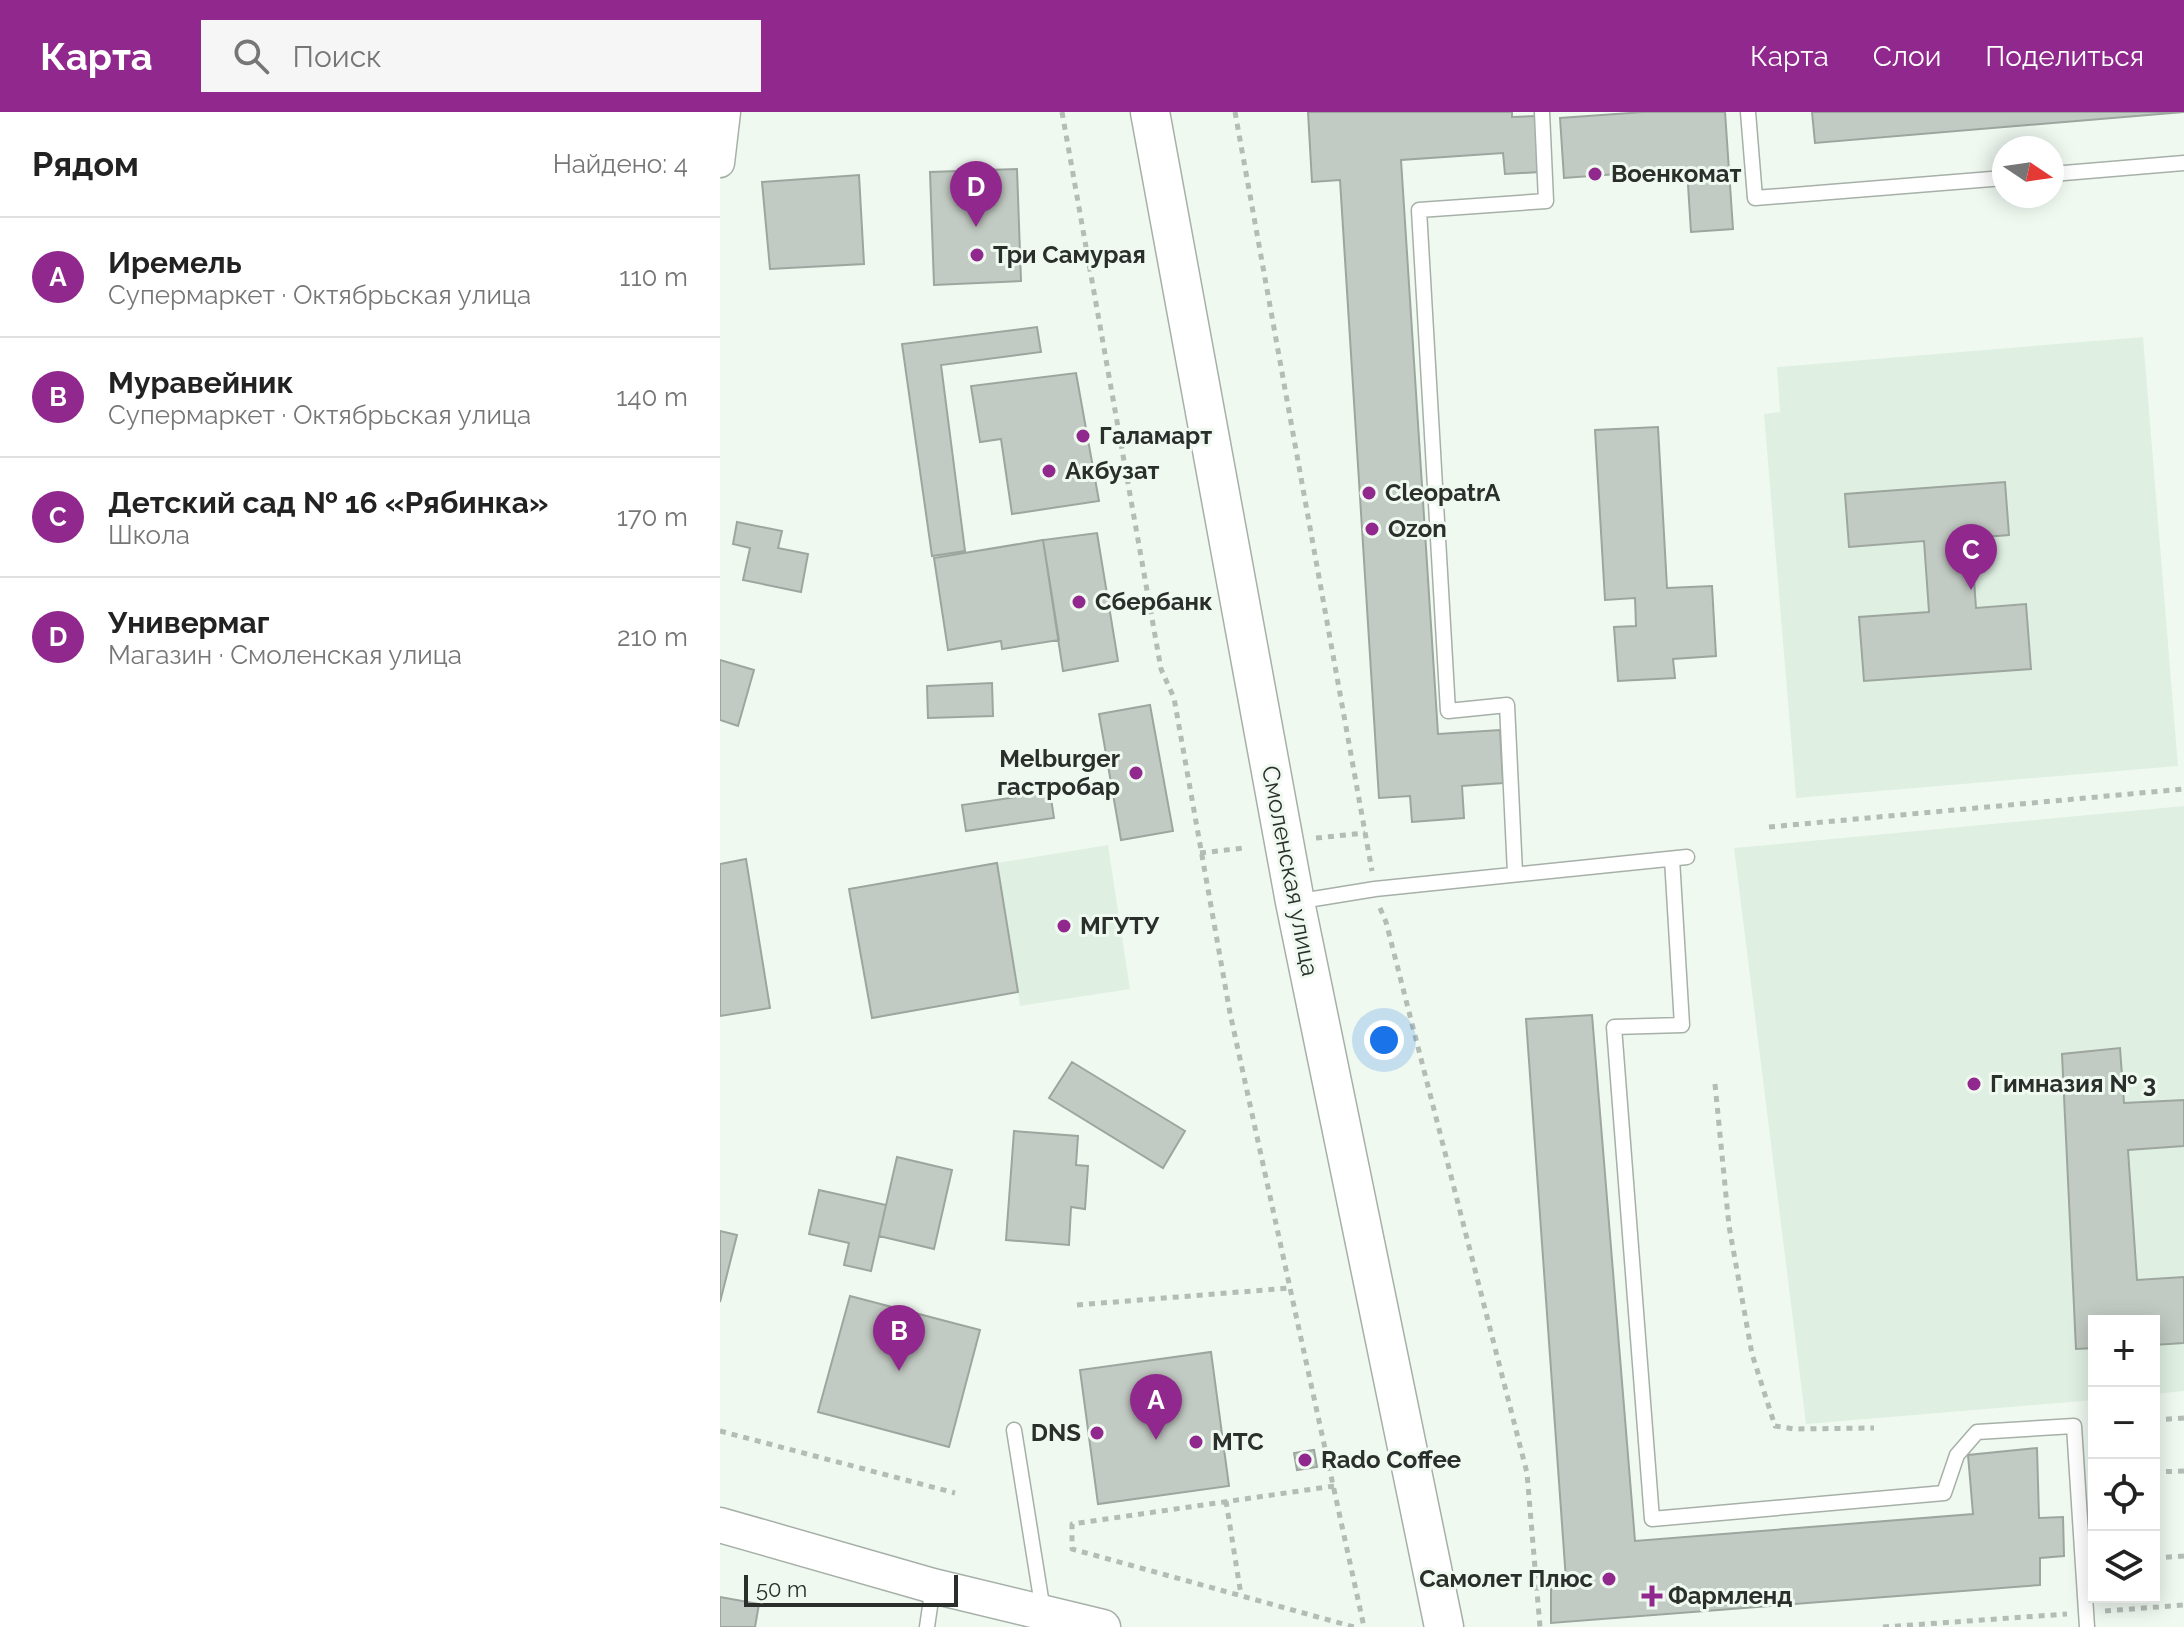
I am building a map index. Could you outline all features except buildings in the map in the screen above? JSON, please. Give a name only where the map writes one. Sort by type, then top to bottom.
[{"type":"main road","name":"Смоленская улица","points":[[1150,112],[1295,902],[1444,1627]]},
{"type":"street","points":[[720,163],[726,112]]},
{"type":"street","points":[[720,1525],[933,1586],[1103,1627]]},
{"type":"lane","points":[[1515,873],[1507,705],[1448,711],[1419,210],[1546,201],[1542,112]]},
{"type":"lane","points":[[1748,112],[1755,198],[1992,179]]},
{"type":"lane","points":[[2064,173],[2184,163]]},
{"type":"lane","points":[[1295,902],[1515,873],[1679,858],[1682,1025],[1614,1027],[1652,1519],[1944,1493],[1957,1455],[1977,1432],[2074,1426],[2087,1620]]},
{"type":"lane","points":[[1014,1430],[1044,1613]]},
{"type":"lane","points":[[927,1627],[933,1586]]},
{"type":"path","points":[[1062,112],[1161,669],[1174,698],[1230,1013],[1364,1627]]},
{"type":"path","points":[[1235,112],[1371,865]]},
{"type":"path","points":[[1769,827],[2184,789]]},
{"type":"path","points":[[1316,838],[1365,833]]},
{"type":"path","points":[[1200,853],[1244,848]]},
{"type":"path","points":[[1378,903],[1386,922],[1527,1473],[1540,1627]]},
{"type":"path","points":[[1715,1084],[1732,1240],[1752,1354],[1775,1426],[1794,1429],[1874,1428]]},
{"type":"path","points":[[1077,1305],[1290,1288]]},
{"type":"path","points":[[2160,1420],[2184,1418]]},
{"type":"path","points":[[720,1431],[955,1493]]},
{"type":"path","points":[[2160,1472],[2184,1471]]},
{"type":"path","points":[[1334,1486],[1072,1524],[1072,1549],[1354,1627]]},
{"type":"path","points":[[1226,1501],[1241,1596]]},
{"type":"path","points":[[2160,1558],[2184,1556]]},
{"type":"path","points":[[1883,1627],[2087,1620],[2184,1605]]},
{"type":"shaded area","points":[[2143,337],[2178,766],[1796,798],[1764,414],[1780,412],[1777,367]]},
{"type":"shaded area","name":"Гимназия № 3","points":[[2184,806],[2184,1391],[2160,1393],[2160,1315],[2088,1315],[2088,1400],[1806,1424],[1734,848]]},
{"type":"shaded area","name":"МГУТУ","points":[[1108,845],[1130,989],[1020,1006],[997,863]]},
{"type":"place","name":"Военкомат","points":[[1595,174]]},
{"type":"place","name":"Универмаг","points":[[976,227]]},
{"type":"place","name":"Три Самурая","points":[[977,255]]},
{"type":"place","name":"Галамарт","points":[[1083,436]]},
{"type":"place","name":"Акбузат","points":[[1049,471]]},
{"type":"place","name":"CleopatrA","points":[[1369,493]]},
{"type":"place","name":"Ozon","points":[[1372,529]]},
{"type":"place","name":"Детский сад № 16 «Рябинка»","points":[[1971,590]]},
{"type":"place","name":"Сбербанк","points":[[1079,602]]},
{"type":"place","name":"Melburger гастробар","points":[[1136,773]]},
{"type":"place","name":"МГУТУ","points":[[1064,926]]},
{"type":"place","name":"Гимназия № 3","points":[[1974,1084]]},
{"type":"place","name":"Муравейник","points":[[899,1371]]},
{"type":"place","name":"DNS","points":[[1097,1433]]},
{"type":"place","name":"Иремель","points":[[1156,1440]]},
{"type":"place","name":"МТС","points":[[1196,1442]]},
{"type":"place","name":"Rado Coffee","points":[[1305,1460]]},
{"type":"place","name":"Самолет Плюс","points":[[1609,1579]]},
{"type":"place","name":"Фармленд","points":[[1652,1596]]}]
